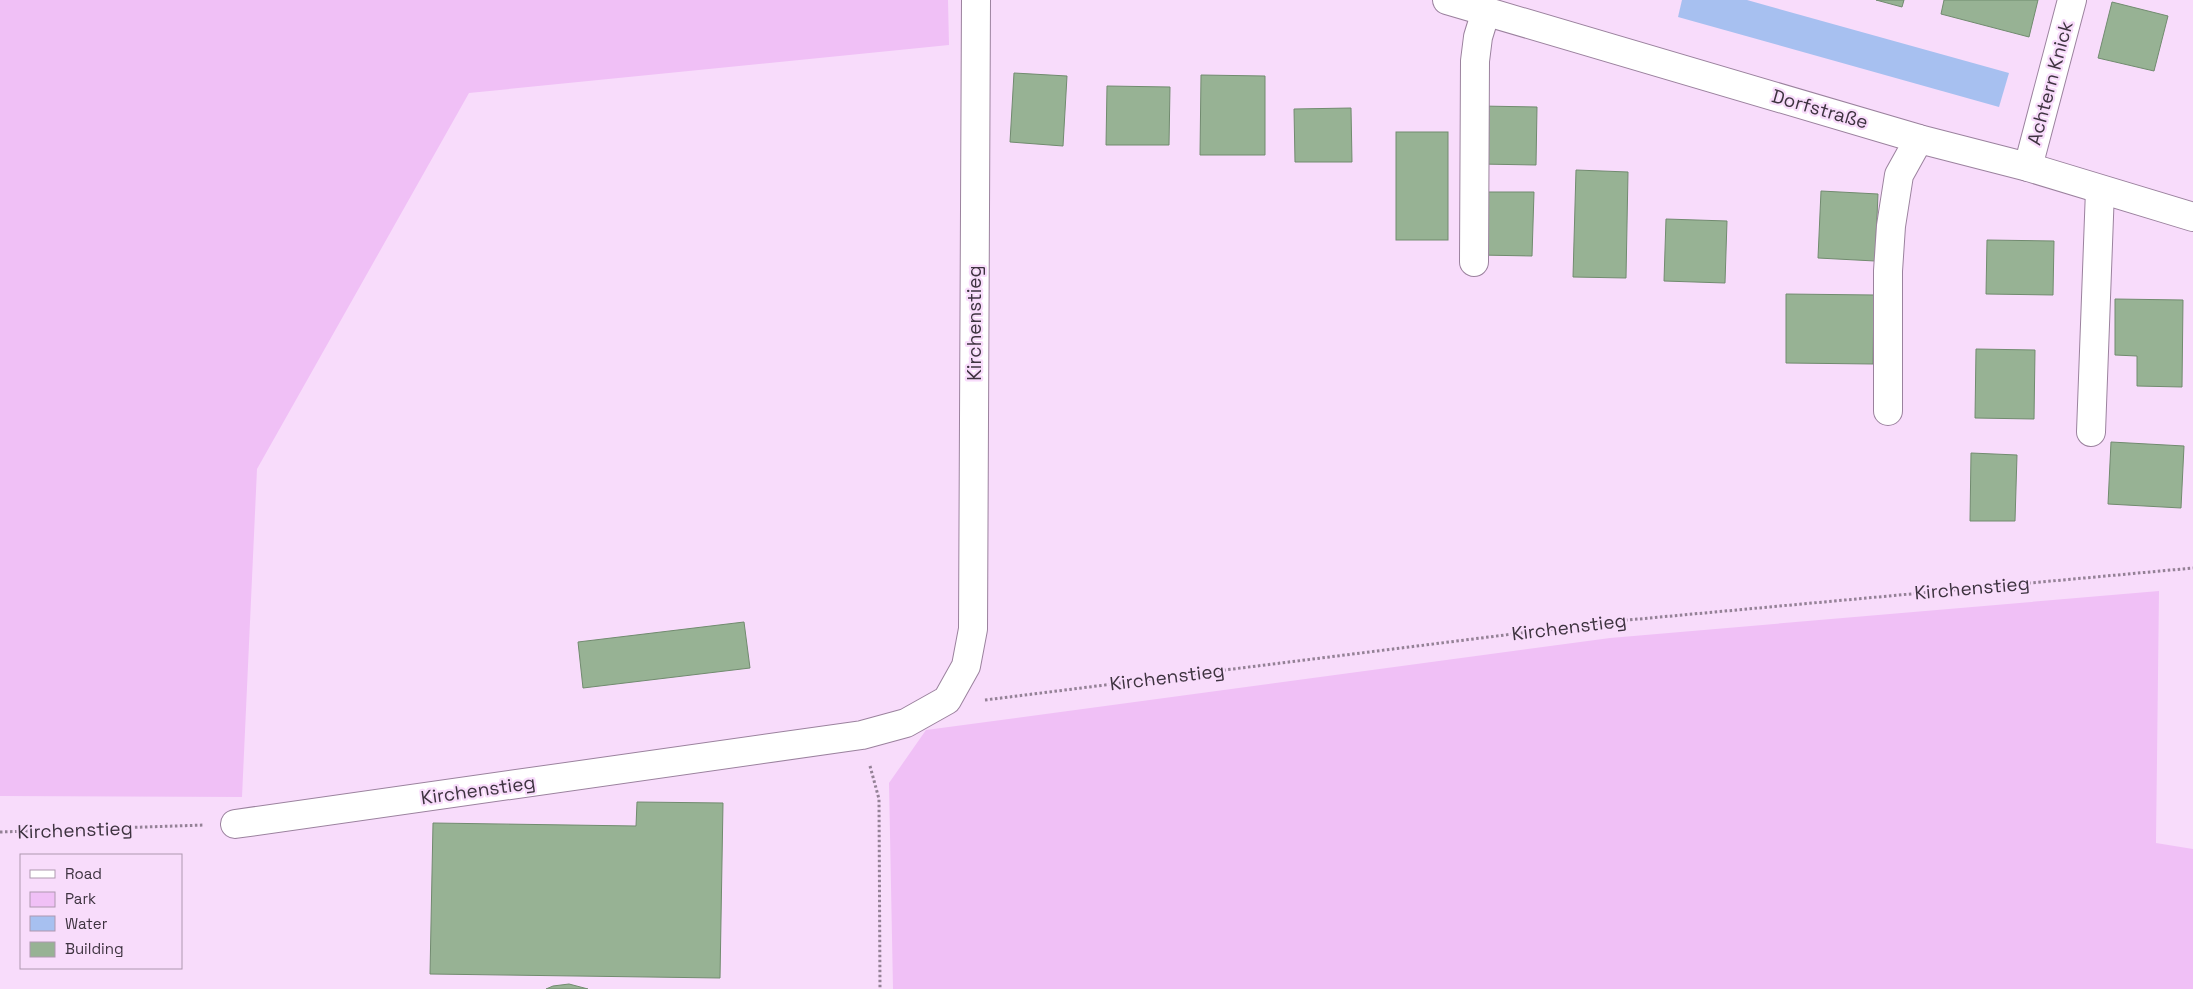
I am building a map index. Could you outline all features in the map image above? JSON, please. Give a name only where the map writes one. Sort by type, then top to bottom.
[{"type":"street","name":"Kirchenstieg","points":[[235,824],[862,735],[906,723],[947,700],[966,666],[973,629],[976,0]]},
{"type":"street","name":"Dorfstraße","points":[[1447,0],[1919,139],[2028,167],[2193,218]]},
{"type":"street","name":"Achtern Knick","points":[[2028,167],[2072,0]]},
{"type":"street","points":[[1474,262],[1475,61],[1478,36],[1486,11]]},
{"type":"street","points":[[1888,411],[1888,271],[1891,226],[1899,175],[1919,139]]},
{"type":"street","points":[[2091,432],[2100,190]]},
{"type":"path","name":"Kirchenstieg","points":[[947,700],[982,700],[1617,621],[2193,568]]},
{"type":"path","points":[[862,735],[879,799],[880,989]]},
{"type":"path","name":"Kirchenstieg","points":[[0,832],[235,824]]},
{"type":"green space","points":[[0,0],[948,0],[949,45],[469,93],[257,469],[242,797],[0,796]]},
{"type":"green space","points":[[2159,591],[2156,843],[2193,849],[2193,989],[893,989],[889,783],[926,730],[1610,638]]},
{"type":"water","points":[[1682,0],[1747,0],[2009,73],[1999,107],[1678,17]]},
{"type":"building","points":[[1876,0],[1904,0],[1902,7]]},
{"type":"building","points":[[1944,0],[2038,0],[2029,37],[1941,14]]},
{"type":"building","points":[[2112,2],[2168,16],[2154,71],[2098,58]]},
{"type":"building","points":[[1014,73],[1067,76],[1063,146],[1010,142]]},
{"type":"building","points":[[1201,75],[1265,76],[1265,155],[1200,155]]},
{"type":"building","points":[[1107,86],[1170,87],[1169,145],[1106,145]]},
{"type":"building","points":[[1480,106],[1537,107],[1536,165],[1479,164]]},
{"type":"building","points":[[1351,108],[1352,162],[1295,162],[1294,109]]},
{"type":"building","points":[[1396,132],[1448,132],[1448,240],[1396,240]]},
{"type":"building","points":[[1576,170],[1628,172],[1626,278],[1573,277]]},
{"type":"building","points":[[1821,191],[1878,194],[1875,261],[1818,258]]},
{"type":"building","points":[[1480,192],[1534,192],[1532,256],[1479,255]]},
{"type":"building","points":[[1666,219],[1727,221],[1725,283],[1664,281]]},
{"type":"building","points":[[1987,240],[2054,241],[2053,295],[1986,294]]},
{"type":"building","points":[[1786,294],[1874,295],[1873,364],[1786,363]]},
{"type":"building","points":[[2115,299],[2183,300],[2182,387],[2137,386],[2137,356],[2115,355]]},
{"type":"building","points":[[1976,349],[2035,350],[2034,419],[1975,418]]},
{"type":"building","points":[[2111,442],[2184,446],[2181,508],[2108,504]]},
{"type":"building","points":[[1971,453],[2017,455],[2015,521],[1970,521]]},
{"type":"building","points":[[744,622],[750,668],[583,688],[578,642]]},
{"type":"building","points":[[637,802],[723,803],[720,978],[430,974],[433,823],[636,826]]},
{"type":"building","points":[[569,984],[588,989],[546,989],[553,986]]}]
